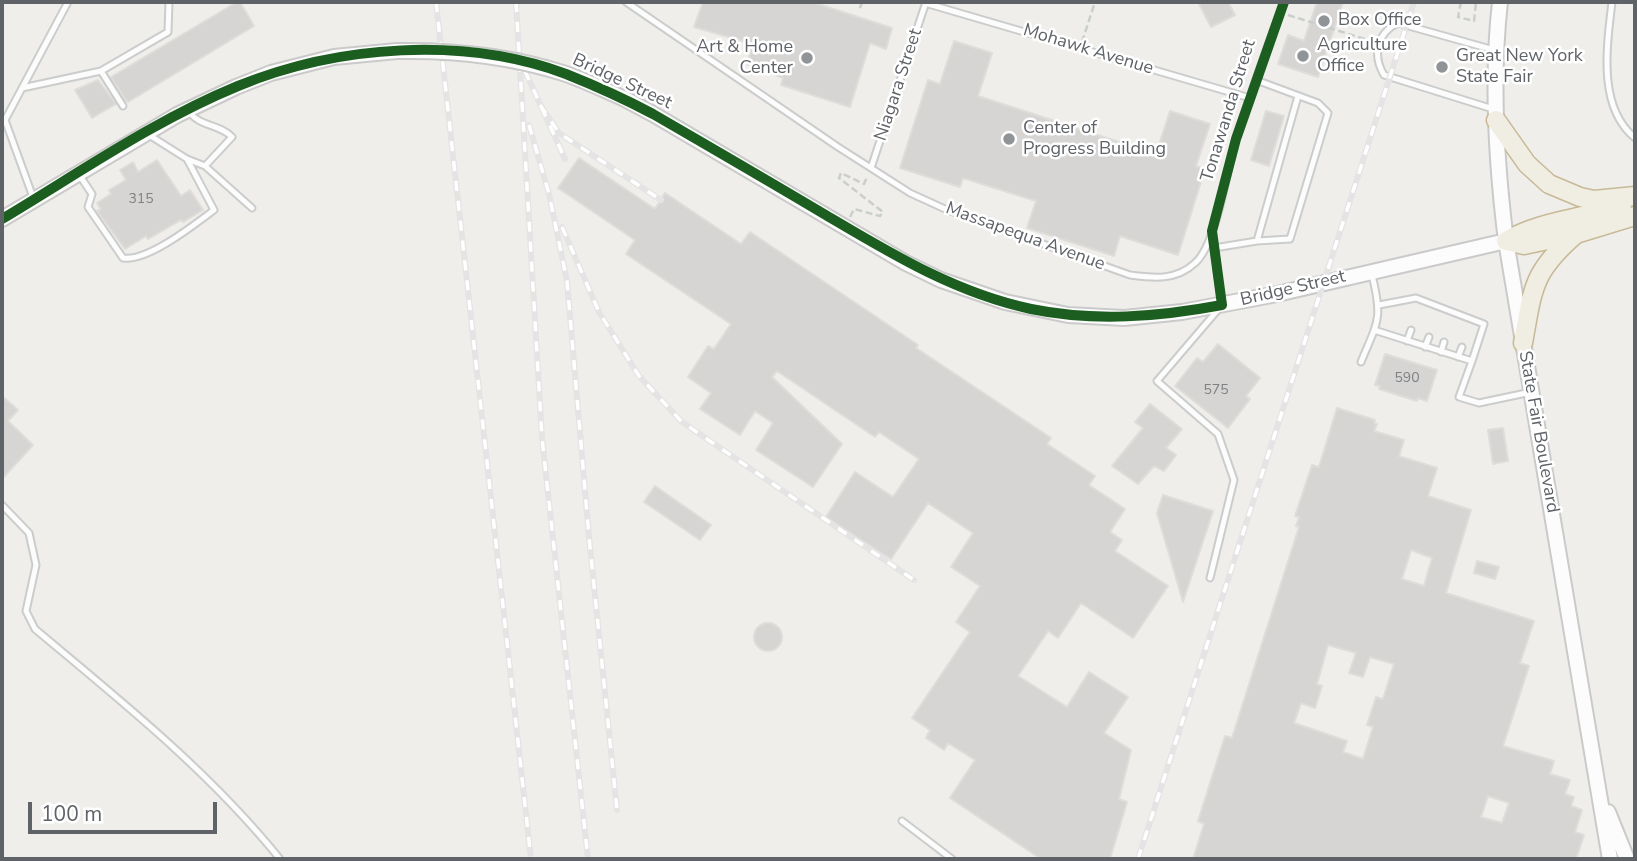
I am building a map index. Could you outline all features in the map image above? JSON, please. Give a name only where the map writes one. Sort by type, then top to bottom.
[{"type":"highway","points":[[1496,115],[1527,164],[1549,184],[1594,200],[1635,198]]},
{"type":"highway","points":[[1506,241],[1522,231],[1603,212],[1635,198]]},
{"type":"highway","points":[[1506,241],[1524,245],[1576,234],[1635,216]]},
{"type":"highway","points":[[1523,343],[1532,290],[1544,266],[1576,234]]},
{"type":"main road","name":"State Fair Boulevard","points":[[1500,2],[1494,50],[1499,183],[1506,241],[1610,859]]},
{"type":"main road","name":"Bridge Street","points":[[2,219],[188,110],[271,74],[334,57],[434,50],[510,59],[564,74],[623,98],[940,279],[1031,309],[1068,315],[1124,318],[1182,312],[1506,241]]},
{"type":"main road","points":[[1599,795],[1628,859]]},
{"type":"lane","points":[[34,200],[5,120],[68,2]]},
{"type":"lane","points":[[22,88],[101,71],[168,32],[169,2]]},
{"type":"lane","name":"Massapequa Avenue","points":[[626,2],[910,193],[945,209],[1129,275],[1159,279],[1186,270]]},
{"type":"lane","name":"Niagara Street","points":[[871,168],[926,2]]},
{"type":"lane","name":"Mohawk Avenue","points":[[926,2],[1250,98]]},
{"type":"lane","name":"Tonawanda Street","points":[[1186,270],[1196,262],[1212,231],[1236,139],[1284,2]]},
{"type":"lane","points":[[1612,2],[1607,75],[1609,93],[1617,114],[1635,138]]},
{"type":"lane","points":[[1494,50],[1398,23],[1388,28],[1378,44],[1378,66],[1384,75],[1496,115]]},
{"type":"lane","points":[[101,71],[123,106]]},
{"type":"lane","points":[[1214,248],[1290,239],[1328,113],[1318,103],[1256,80]]},
{"type":"lane","points":[[1257,241],[1298,96]]},
{"type":"lane","points":[[188,110],[195,120],[226,131],[232,137],[205,166]]},
{"type":"lane","points":[[147,133],[187,159],[205,166],[252,208]]},
{"type":"lane","points":[[78,174],[92,194],[88,207],[123,258],[132,259],[150,251],[214,210],[187,159]]},
{"type":"lane","points":[[1210,578],[1234,480],[1218,434],[1157,381],[1222,305],[1212,231]]},
{"type":"lane","points":[[1361,362],[1379,318],[1379,305],[1371,271]]},
{"type":"lane","points":[[1379,305],[1416,298],[1484,324],[1459,397],[1479,403],[1531,392]]},
{"type":"lane","points":[[1418,310],[1421,300]]},
{"type":"lane","points":[[1437,315],[1440,307]]},
{"type":"lane","points":[[1452,320],[1454,313]]},
{"type":"lane","points":[[1469,326],[1471,319]]},
{"type":"lane","points":[[1407,341],[1411,330]]},
{"type":"lane","points":[[1374,331],[1472,361]]},
{"type":"lane","points":[[1425,347],[1429,337]]},
{"type":"lane","points":[[1441,352],[1444,342]]},
{"type":"lane","points":[[1458,357],[1462,347]]},
{"type":"lane","points":[[2,505],[29,533],[36,565],[26,611],[35,629],[169,741],[248,820],[280,859]]},
{"type":"lane","points":[[902,821],[952,859]]},
{"type":"path","points":[[860,8],[862,2]]},
{"type":"path","points":[[1081,48],[1095,2]]},
{"type":"path","points":[[1461,2],[1458,17],[1474,22],[1476,2]]},
{"type":"path","points":[[1280,12],[1378,44]]},
{"type":"path","points":[[846,227],[854,209],[880,216],[883,212],[839,177],[841,173],[864,184],[871,168]]},
{"type":"building","points":[[240,2],[254,26],[128,102],[125,99],[111,77]]},
{"type":"building","name":"Art & Home Center","points":[[703,2],[812,2],[892,28],[886,49],[870,43],[850,107],[781,85],[783,78],[747,64],[753,44],[694,27]]},
{"type":"building","points":[[1198,2],[1228,2],[1235,15],[1211,27]]},
{"type":"building","points":[[1317,2],[1343,2],[1318,77],[1278,64],[1288,35],[1304,41]]},
{"type":"building","name":"Center of Progress Building","points":[[954,41],[992,53],[978,96],[1156,154],[1170,111],[1210,124],[1196,166],[1205,169],[1178,255],[1120,236],[1114,256],[1027,228],[1036,201],[963,178],[960,187],[900,168],[928,80],[940,84]]},
{"type":"building","points":[[98,80],[116,104],[92,118],[75,90]]},
{"type":"building","points":[[1266,111],[1284,116],[1269,166],[1251,160]]},
{"type":"building","points":[[579,158],[655,209],[665,193],[741,244],[750,232],[1051,438],[1047,444],[1095,476],[1089,485],[1125,509],[1110,532],[1122,540],[1115,551],[1168,586],[1133,638],[1081,603],[1058,638],[1048,631],[1018,676],[1067,707],[1089,672],[1128,697],[1104,733],[1131,750],[1119,799],[1127,802],[1110,859],[1041,859],[950,798],[975,760],[948,743],[944,750],[926,738],[930,730],[912,718],[970,632],[956,622],[980,586],[951,567],[973,533],[928,503],[891,559],[826,517],[855,472],[893,497],[919,459],[879,432],[875,437],[777,371],[772,377],[842,444],[813,487],[756,450],[773,423],[755,411],[740,435],[700,409],[711,393],[688,377],[708,346],[714,349],[731,324],[626,254],[635,240],[558,188]]},
{"type":"building","points":[[157,160],[181,196],[190,190],[203,210],[148,239],[146,236],[125,249],[97,211],[101,209],[97,203],[111,194],[109,190],[126,180],[120,170],[133,162],[138,172]]},
{"type":"building","points":[[1218,344],[1260,378],[1246,396],[1250,399],[1228,428],[1175,386],[1197,358],[1203,362]]},
{"type":"building","points":[[1385,354],[1437,370],[1427,401],[1418,398],[1417,401],[1379,389],[1380,386],[1375,385]]},
{"type":"building","points":[[2,396],[18,410],[8,421],[33,445],[2,479]]},
{"type":"building","points":[[1150,404],[1182,429],[1166,448],[1176,455],[1164,471],[1154,466],[1138,484],[1112,466],[1143,428],[1135,422]]},
{"type":"building","points":[[1337,408],[1375,420],[1374,423],[1377,424],[1374,431],[1404,440],[1399,456],[1437,468],[1428,496],[1471,510],[1446,593],[1534,621],[1520,663],[1529,666],[1503,746],[1554,761],[1550,774],[1570,780],[1565,794],[1574,797],[1571,806],[1582,810],[1575,832],[1584,835],[1576,859],[1193,859],[1204,824],[1198,821],[1225,736],[1232,738],[1299,527],[1296,526],[1299,517],[1295,516],[1312,465],[1319,467]],"holes":[[[1411,550],[1432,558],[1424,586],[1402,579]],[[1328,645],[1356,653],[1349,673],[1363,677],[1370,657],[1394,664],[1383,699],[1376,697],[1367,725],[1373,727],[1363,759],[1343,752],[1347,741],[1294,723],[1301,703],[1315,708],[1322,686],[1317,684]],[[1488,796],[1509,803],[1502,823],[1481,817]]]},
{"type":"building","points":[[1503,428],[1508,461],[1493,464],[1488,430]]},
{"type":"building","points":[[655,486],[711,525],[700,540],[644,502]]},
{"type":"building","points":[[1163,495],[1213,511],[1183,602],[1157,513]]},
{"type":"building","points":[[1477,561],[1499,567],[1495,579],[1474,573]]},
{"type":"building","points":[[768,623],[778,627],[782,637],[778,647],[768,651],[758,647],[754,637],[758,627]]},
{"type":"railway","points":[[436,2],[531,859]]},
{"type":"railway","points":[[516,2],[542,438],[588,859]]},
{"type":"railway","points":[[1138,859],[1414,2]]},
{"type":"railway","points":[[525,71],[565,159]]},
{"type":"railway","points":[[540,105],[559,133],[661,200]]},
{"type":"railway","points":[[529,125],[549,194],[567,281],[589,537],[617,810]]},
{"type":"railway","points":[[562,227],[599,312],[639,376],[682,422],[914,580]]},
{"type":"cycle path","points":[[2,219],[147,131],[238,86],[317,61],[401,50],[444,50],[527,62],[566,74],[610,93],[653,114],[898,257],[950,282],[1003,302],[1055,313],[1103,317],[1150,315],[1222,305],[1212,231],[1236,139],[1284,2]]},
{"type":"place","name":"Box Office","points":[[1324,21]]},
{"type":"place","name":"Agriculture Office","points":[[1303,56]]},
{"type":"place","name":"Art & Home Center","points":[[807,58]]},
{"type":"place","name":"Great New York State Fair","points":[[1442,67]]},
{"type":"place","name":"Center of Progress Building","points":[[1009,139]]}]
